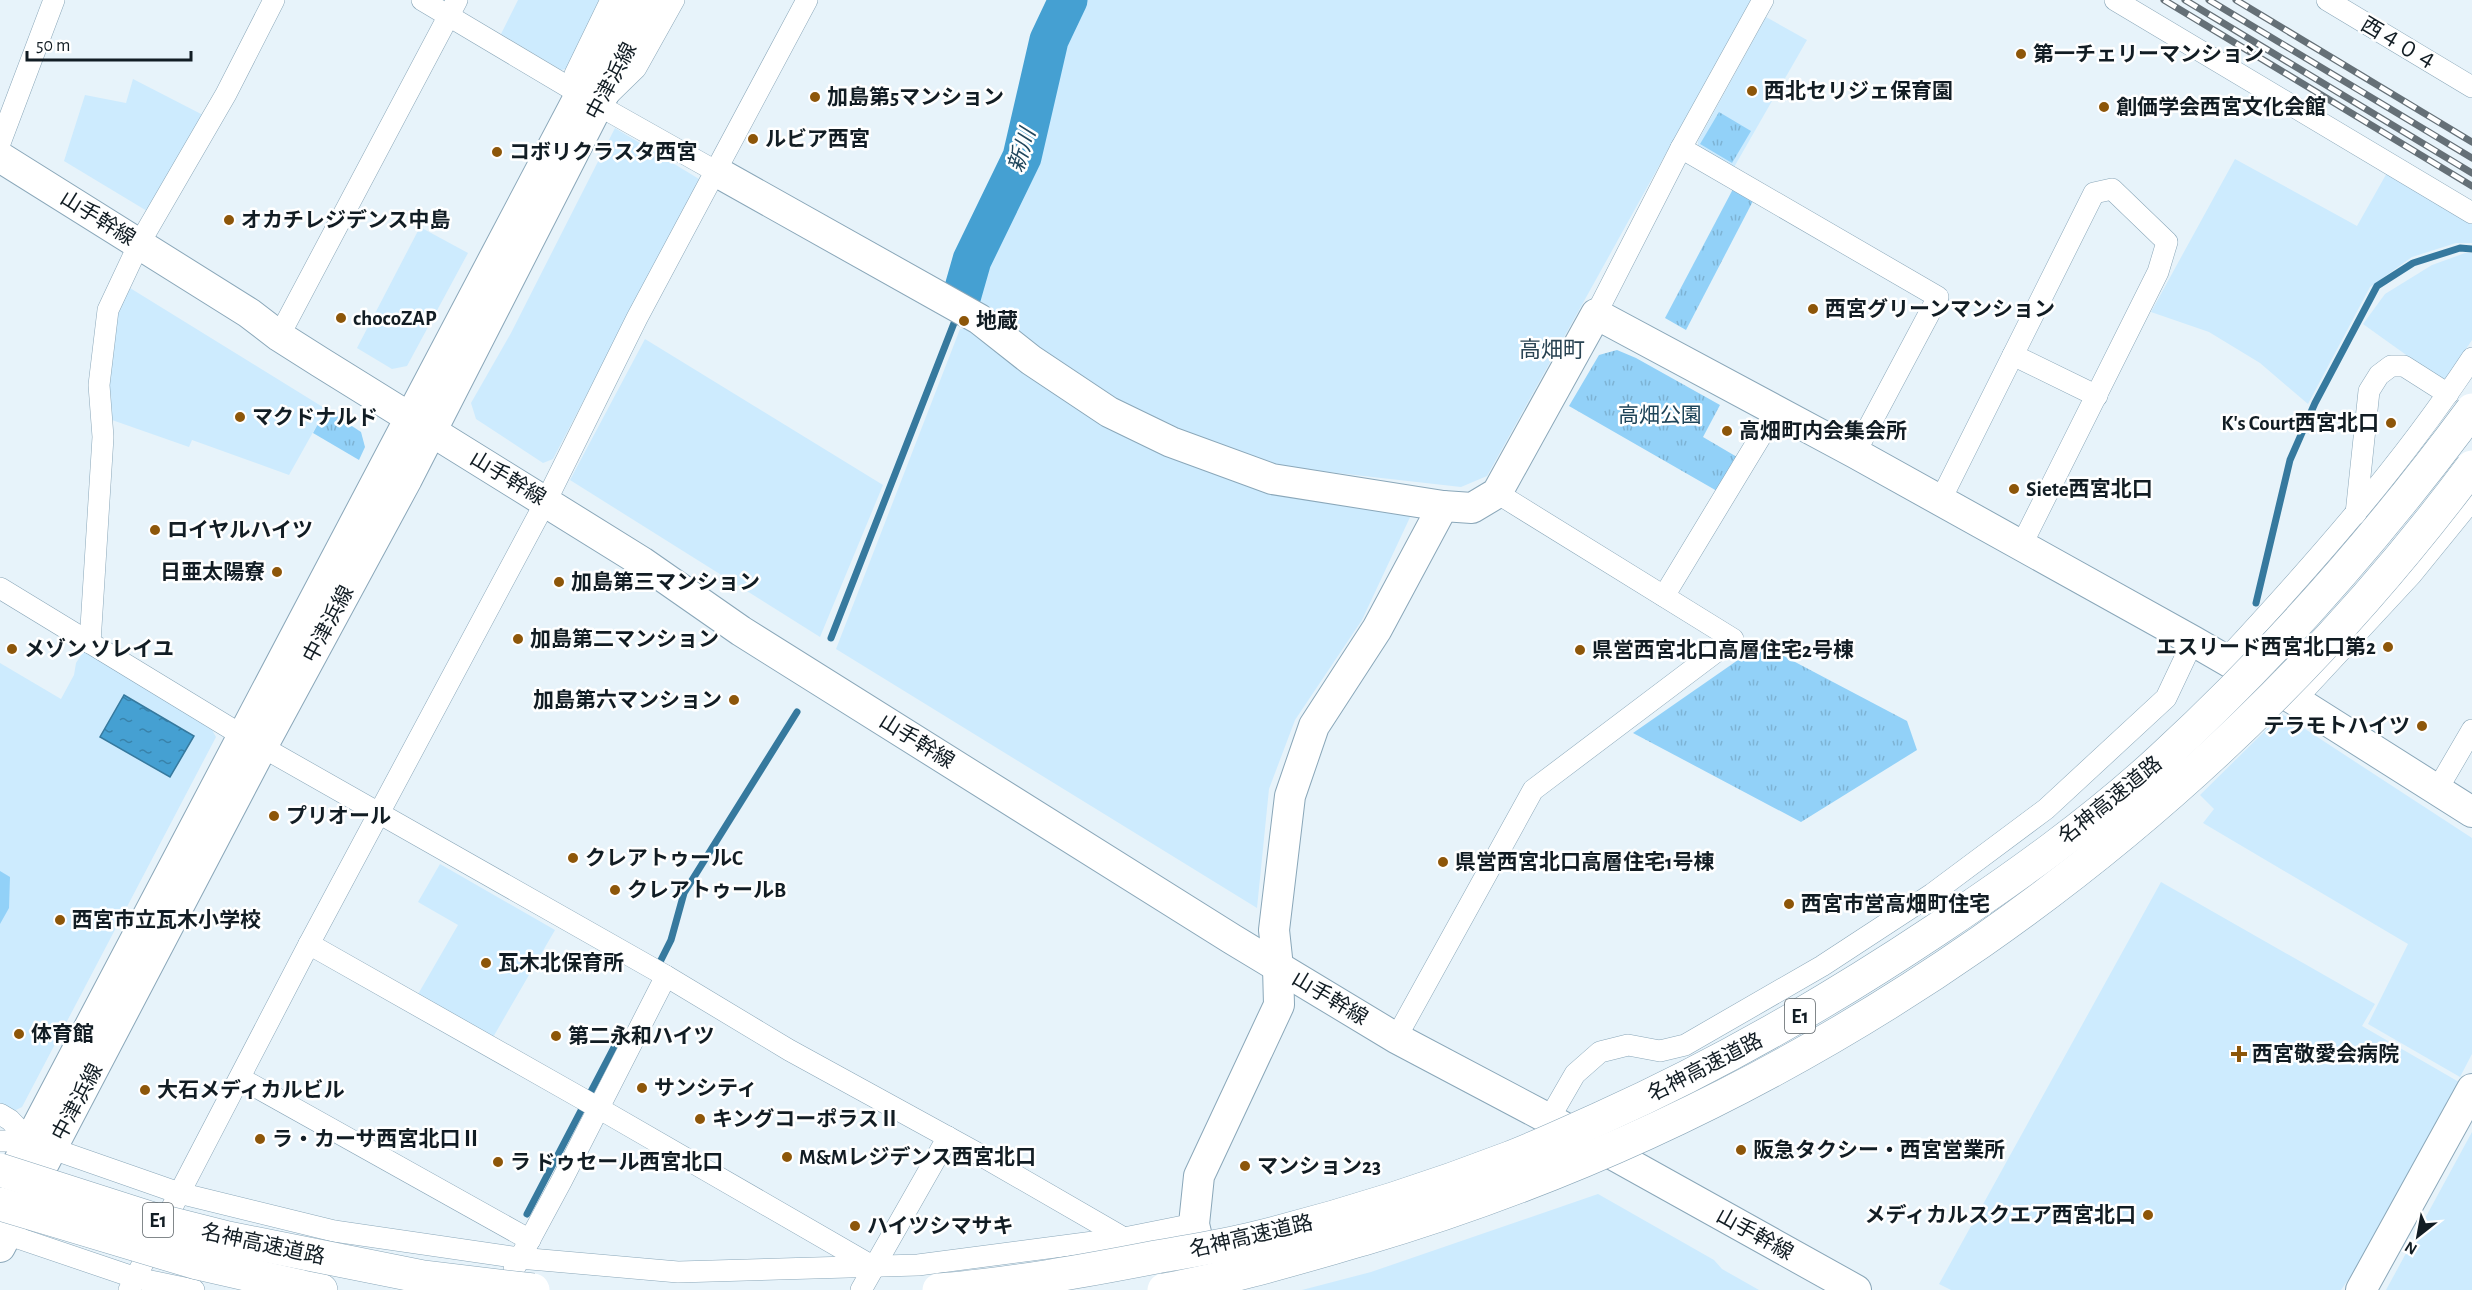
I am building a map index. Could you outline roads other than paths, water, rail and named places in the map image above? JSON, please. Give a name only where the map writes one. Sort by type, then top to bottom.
[{"type":"highway","name":"名神高速道路","points":[[939,1290],[975,1287],[1113,1266],[1253,1239],[1365,1207],[1509,1158],[1649,1096],[1730,1057],[1882,967],[1981,900],[2080,827],[2160,760],[2259,663],[2335,579],[2437,457],[2460,402]]},
{"type":"highway","name":"名神高速道路","points":[[1164,1290],[1251,1272],[1435,1218],[1526,1185],[1659,1128],[1749,1084],[1904,993],[2002,926],[2103,852],[2181,786],[2311,660],[2379,583],[2472,467]]},
{"type":"highway","name":"名神高速道路","points":[[0,1170],[153,1219],[228,1238],[423,1277],[533,1290]]},
{"type":"highway","name":"名神高速道路","points":[[2,1229],[197,1263],[321,1290]]},
{"type":"street","points":[[0,143],[54,0]]},
{"type":"street","points":[[90,643],[103,437],[99,385],[108,310],[140,244],[226,94],[274,0]]},
{"type":"street","points":[[422,0],[453,8],[589,100],[969,314],[1031,360],[1109,412],[1172,442],[1272,479],[1443,506],[1472,508],[1497,493],[1596,314],[1681,148],[1763,0]]},
{"type":"street","points":[[589,100],[575,74],[611,0]]},
{"type":"street","name":"中津浜線","points":[[2,1229],[41,1144],[421,425],[589,100],[630,0]]},
{"type":"street","name":"中津浜線","points":[[589,100],[654,0]]},
{"type":"street","points":[[589,100],[636,68],[674,0]]},
{"type":"street","points":[[132,1284],[309,944],[546,501],[637,318],[807,0]]},
{"type":"street","points":[[2115,0],[2472,213]]},
{"type":"street","name":"西４０４","points":[[2327,0],[2472,87]]},
{"type":"street","points":[[279,336],[453,8]]},
{"type":"street","points":[[1681,148],[1938,297],[1855,453]]},
{"type":"street","name":"山手幹線","points":[[0,157],[249,313],[279,336],[642,562],[741,631],[1278,967],[1396,1038],[1549,1119],[1856,1290]]},
{"type":"street","points":[[1940,501],[2094,193],[2112,189],[2167,242],[2158,272],[2021,546]]},
{"type":"street","points":[[1596,314],[1855,453],[2193,641],[2295,700],[2472,812]]},
{"type":"street","points":[[2013,356],[2097,396]]},
{"type":"street","points":[[2226,660],[2298,582],[2425,428],[2460,402],[2472,358]]},
{"type":"street","points":[[2355,515],[2369,391],[2379,375],[2391,366],[2404,366],[2460,402]]},
{"type":"street","points":[[1664,596],[1776,411]]},
{"type":"street","points":[[1396,1038],[1533,790],[1733,639],[1497,493]]},
{"type":"street","points":[[2295,700],[2411,575],[2472,500]]},
{"type":"street","points":[[1209,1290],[1194,1224],[1199,1176],[1279,1005],[1274,930],[1290,796],[1314,726],[1377,629],[1443,506]]},
{"type":"street","points":[[0,588],[252,741],[666,976],[789,1050],[948,1137],[1124,1238]]},
{"type":"street","points":[[1549,1119],[1575,1074],[1600,1052],[1628,1046],[1660,1051],[1685,1045],[1822,966],[1932,894],[2046,808],[2166,698],[2193,641]]},
{"type":"street","points":[[2437,790],[2472,730]]},
{"type":"street","points":[[309,944],[874,1267]]},
{"type":"street","points":[[503,1290],[562,1180],[590,1103],[666,976]]},
{"type":"street","points":[[240,1078],[524,1249]]},
{"type":"street","points":[[2361,1290],[2472,1089]]},
{"type":"street","points":[[0,1114],[41,1144]]},
{"type":"street","points":[[861,1290],[948,1137]]},
{"type":"street","points":[[0,1141],[41,1144],[179,1193],[334,1231],[524,1249],[678,1272],[918,1265],[1124,1238],[1194,1224]]},
{"type":"street","name":"中津浜線","points":[[0,1197],[41,1144]]},
{"type":"street","points":[[2,1229],[132,1284],[194,1290]]},
{"type":"water","points":[[124,695],[194,736],[170,777],[100,737]]},
{"type":"waterway","name":"新川","points":[[962,295],[972,260],[1022,157],[1049,40],[1068,0]]},
{"type":"waterway","points":[[2256,603],[2290,460],[2315,403],[2377,286],[2413,263],[2460,248],[2472,249]]},
{"type":"waterway","points":[[831,638],[956,318]]},
{"type":"waterway","points":[[660,962],[671,940],[684,893],[797,712]]},
{"type":"waterway","points":[[527,1214],[621,1034]]},
{"type":"railway","points":[[2164,0],[2472,186]]},
{"type":"railway","points":[[2185,0],[2472,173]]},
{"type":"railway","points":[[2209,0],[2472,158]]},
{"type":"railway","points":[[2236,0],[2472,142]]},
{"type":"place","name":"第一チェリーマンション","points":[[2021,54]]},
{"type":"place","name":"西北セリジェ保育園","points":[[1752,91]]},
{"type":"place","name":"加島第5マンション","points":[[815,97]]},
{"type":"place","name":"創価学会西宮文化会館","points":[[2104,107]]},
{"type":"place","name":"ルビア西宮","points":[[753,139]]},
{"type":"place","name":"コボリクラスタ西宮","points":[[497,152]]},
{"type":"place","name":"オカチレジデンス中島","points":[[229,220]]},
{"type":"place","name":"西宮グリーンマンション","points":[[1813,309]]},
{"type":"place","name":"chocoZAP","points":[[341,318]]},
{"type":"place","name":"地蔵","points":[[964,321]]},
{"type":"place","name":"マクドナルド","points":[[240,417]]},
{"type":"place","name":"K's Court西宮北口","points":[[2391,423]]},
{"type":"place","name":"高畑町内会集会所","points":[[1727,431]]},
{"type":"place","name":"Siete西宮北口","points":[[2014,489]]},
{"type":"place","name":"ロイヤルハイツ","points":[[155,530]]},
{"type":"place","name":"日亜太陽寮","points":[[277,572]]},
{"type":"place","name":"加島第三マンション","points":[[559,582]]},
{"type":"place","name":"加島第二マンション","points":[[518,639]]},
{"type":"place","name":"エスリード西宮北口第2","points":[[2388,647]]},
{"type":"place","name":"メゾン ソレイユ","points":[[12,649]]},
{"type":"place","name":"県営西宮北口高層住宅2号棟","points":[[1580,650]]},
{"type":"place","name":"加島第六マンション","points":[[734,700]]},
{"type":"place","name":"テラモトハイツ","points":[[2422,726]]},
{"type":"place","name":"プリオール","points":[[274,816]]},
{"type":"place","name":"クレアトゥールC","points":[[573,858]]},
{"type":"place","name":"県営西宮北口高層住宅1号棟","points":[[1443,862]]},
{"type":"place","name":"クレアトゥールB","points":[[615,890]]},
{"type":"place","name":"西宮市営高畑町住宅","points":[[1789,904]]},
{"type":"place","name":"西宮市立瓦木小学校","points":[[60,920]]},
{"type":"place","name":"瓦木北保育所","points":[[486,963]]},
{"type":"place","name":"体育館","points":[[19,1034]]},
{"type":"place","name":"第二永和ハイツ","points":[[556,1036]]},
{"type":"place","name":"西宮敬愛会病院","points":[[2239,1054]]},
{"type":"place","name":"サンシティ","points":[[642,1088]]},
{"type":"place","name":"大石メディカルビル","points":[[145,1090]]},
{"type":"place","name":"キングコーポラスⅡ","points":[[700,1119]]},
{"type":"place","name":"ラ・カーサ西宮北口Ⅱ","points":[[260,1139]]},
{"type":"place","name":"阪急タクシー・西宮営業所","points":[[1741,1150]]},
{"type":"place","name":"M&Mレジデンス西宮北口","points":[[787,1157]]},
{"type":"place","name":"ラ ドゥセール西宮北口","points":[[498,1162]]},
{"type":"place","name":"マンション23","points":[[1245,1166]]},
{"type":"place","name":"メディカルスクエア西宮北口","points":[[2148,1215]]},
{"type":"place","name":"ハイツシマサキ","points":[[855,1226]]},
{"type":"district","name":"高畑町","points":[[1552,349]]},
{"type":"park label","name":"高畑公園","points":[[1660,415]]}]
